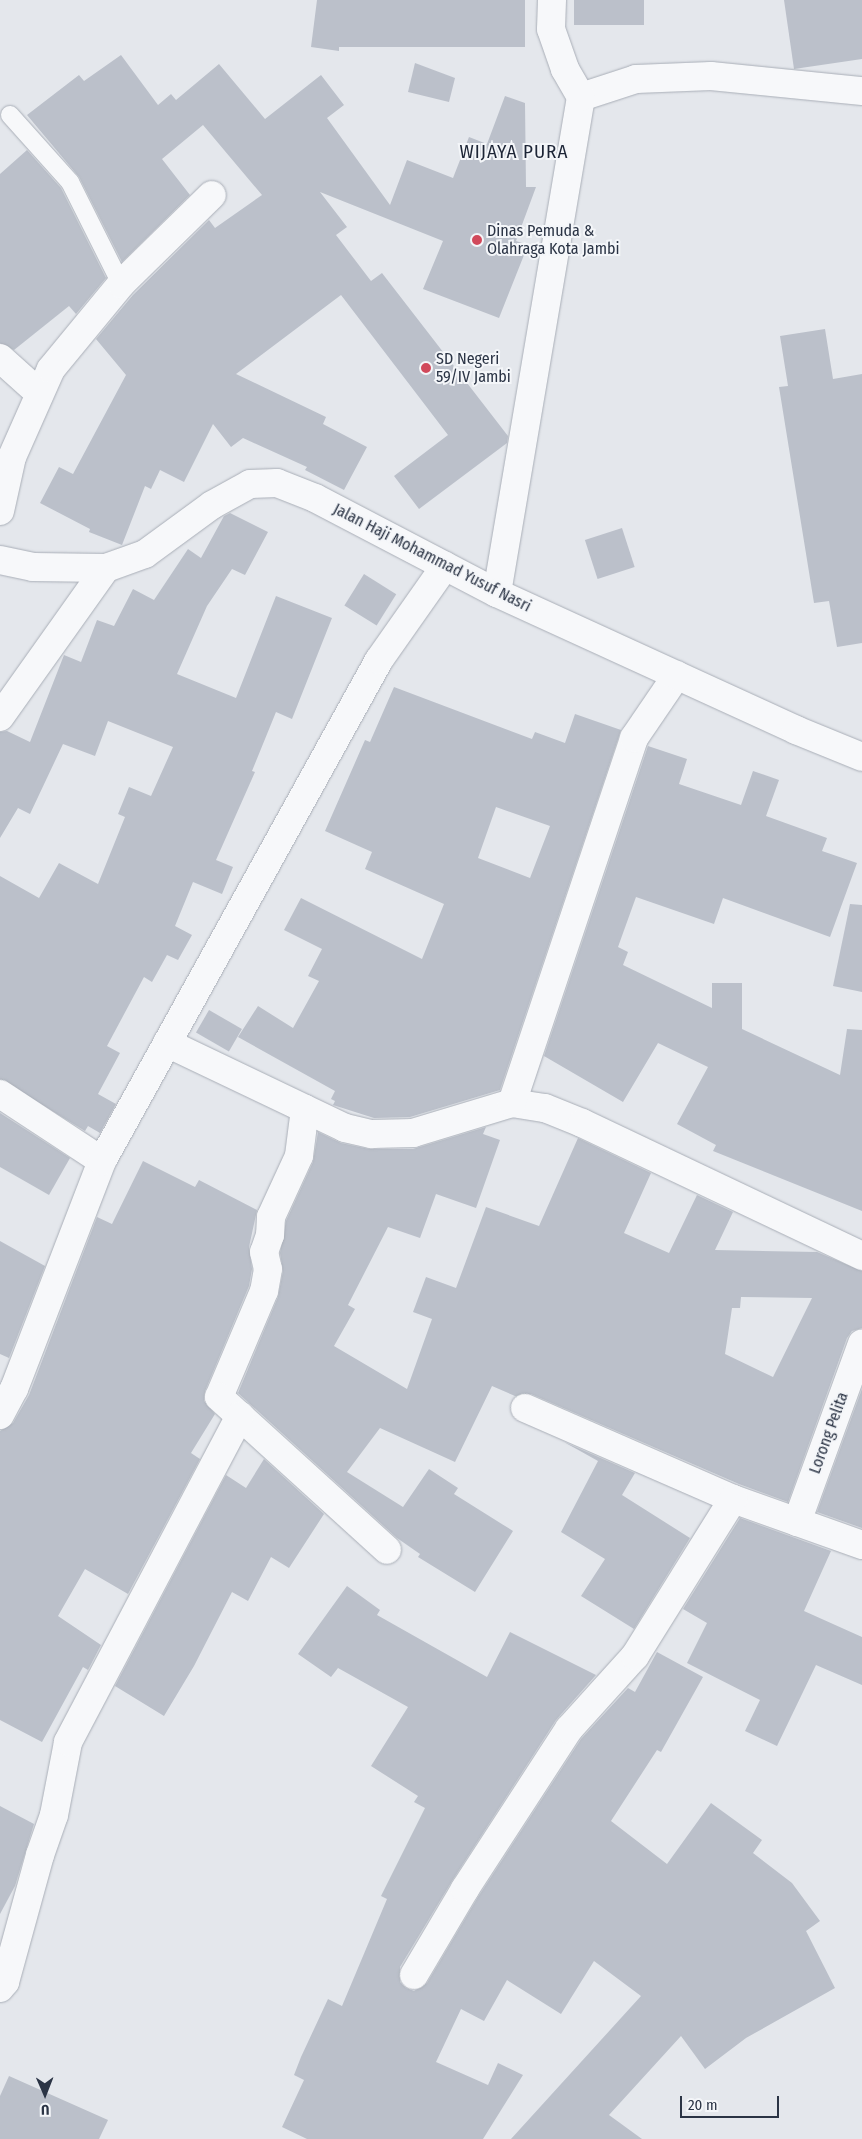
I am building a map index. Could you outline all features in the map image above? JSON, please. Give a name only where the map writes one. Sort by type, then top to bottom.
[{"type":"street","points":[[497,593],[582,97],[565,69],[551,28],[552,0]]},
{"type":"street","points":[[582,97],[636,79],[711,76],[862,91]]},
{"type":"street","points":[[0,511],[12,457],[51,369],[76,335],[121,284],[212,195]]},
{"type":"street","points":[[0,358],[39,393]]},
{"type":"street","name":"Jalan Haji Mohammad Yusuf Nasri","points":[[0,560],[33,567],[106,568],[145,554],[212,505],[250,484],[266,481],[315,498],[497,593],[862,757]]},
{"type":"street","points":[[0,1415],[14,1389],[102,1162],[379,660],[445,566]]},
{"type":"street","points":[[0,718],[106,568]]},
{"type":"street","points":[[512,1103],[634,738],[677,675]]},
{"type":"street","points":[[167,1042],[345,1128],[388,1136],[413,1133],[512,1103],[545,1108],[582,1122],[862,1256]]},
{"type":"street","points":[[0,1094],[102,1162]]},
{"type":"street","points":[[305,1109],[299,1156],[271,1217],[270,1235],[264,1252],[268,1269],[264,1291],[219,1397],[387,1550]]},
{"type":"street","name":"Lorong Pelita","points":[[797,1522],[862,1343]]},
{"type":"street","points":[[525,1408],[733,1499],[862,1545]]},
{"type":"street","points":[[0,1988],[5,1982],[54,1815],[68,1742],[240,1416]]},
{"type":"street","points":[[414,1975],[464,1889],[569,1729],[635,1656],[733,1499]]},
{"type":"lane","points":[[10,115],[70,182],[121,284]]},
{"type":"building","points":[[317,0],[525,0],[525,47],[339,47],[339,51],[311,47]]},
{"type":"building","points":[[574,0],[644,0],[644,25],[574,25]]},
{"type":"building","points":[[784,0],[862,0],[862,59],[794,69]]},
{"type":"building","points":[[121,55],[158,105],[171,94],[176,100],[219,64],[265,119],[321,75],[344,105],[327,118],[390,205],[407,160],[453,178],[469,137],[487,144],[505,96],[525,103],[526,187],[536,187],[516,241],[528,245],[499,318],[423,289],[443,241],[320,192],[347,227],[336,235],[371,281],[382,273],[508,436],[507,443],[419,509],[394,476],[448,435],[341,295],[236,374],[326,417],[323,424],[367,447],[344,490],[305,470],[307,467],[243,438],[231,447],[213,424],[184,482],[160,470],[151,489],[145,486],[122,545],[89,532],[90,529],[40,503],[59,467],[73,474],[126,375],[96,339],[133,295],[209,220],[215,228],[262,195],[203,125],[162,159],[190,195],[122,262],[79,177],[27,115],[79,75],[84,81]]},
{"type":"building","points":[[415,63],[455,78],[449,102],[408,92]]},
{"type":"building","points":[[27,150],[61,188],[106,278],[76,314],[69,306],[14,350],[0,343],[0,174]]},
{"type":"building","points":[[825,329],[833,379],[862,374],[862,643],[837,647],[829,601],[814,603],[779,387],[788,386],[780,336]]},
{"type":"building","points":[[230,513],[268,532],[245,575],[232,569],[207,606],[177,674],[236,698],[276,596],[332,618],[292,719],[276,712],[252,771],[255,772],[216,860],[233,867],[222,894],[193,882],[175,926],[192,935],[178,960],[167,955],[152,982],[144,977],[107,1046],[120,1053],[98,1094],[116,1104],[100,1133],[88,1126],[85,1131],[0,1079],[0,876],[39,898],[59,863],[98,884],[125,817],[118,814],[129,787],[151,796],[173,747],[108,721],[95,756],[63,744],[30,814],[18,808],[0,838],[0,732],[7,731],[30,742],[64,655],[81,662],[97,620],[114,626],[133,589],[154,600],[188,549],[201,558],[224,516]]},
{"type":"building","points":[[622,528],[635,567],[598,579],[585,540]]},
{"type":"building","points":[[364,574],[396,594],[377,626],[344,605]]},
{"type":"building","points":[[394,687],[532,739],[535,732],[565,743],[575,714],[621,730],[500,1090],[410,1117],[374,1118],[333,1105],[335,1101],[331,1099],[335,1091],[238,1037],[258,1006],[293,1028],[319,981],[308,976],[322,949],[284,930],[301,898],[422,959],[444,904],[365,869],[372,852],[325,831],[365,740],[370,742]],"holes":[[[496,807],[550,826],[530,878],[478,858]]]},
{"type":"building","points":[[648,746],[687,759],[679,784],[741,805],[753,771],[779,780],[766,816],[827,838],[822,851],[857,863],[830,937],[723,898],[714,924],[636,897],[618,947],[628,952],[623,965],[712,1008],[712,983],[742,983],[742,1029],[840,1075],[847,1029],[862,1030],[862,1211],[713,1151],[716,1145],[677,1124],[708,1067],[658,1043],[623,1102],[544,1056]]},
{"type":"building","points":[[850,904],[862,905],[862,992],[833,986]]},
{"type":"building","points":[[209,1010],[242,1029],[229,1052],[196,1033]]},
{"type":"building","points":[[0,1113],[70,1158],[49,1195],[0,1167]]},
{"type":"building","points":[[486,1127],[483,1134],[500,1140],[476,1208],[436,1194],[420,1238],[388,1227],[348,1305],[355,1309],[334,1346],[407,1389],[432,1319],[413,1312],[426,1277],[456,1288],[486,1207],[539,1226],[578,1138],[651,1173],[624,1233],[669,1253],[697,1195],[733,1212],[715,1250],[817,1252],[862,1271],[862,1328],[852,1331],[847,1338],[788,1502],[739,1484],[531,1394],[515,1396],[492,1386],[455,1462],[380,1428],[347,1472],[403,1507],[429,1469],[458,1488],[454,1494],[513,1531],[475,1592],[418,1557],[420,1554],[397,1538],[238,1393],[278,1297],[283,1271],[280,1253],[286,1221],[313,1162],[318,1132],[341,1143],[369,1149],[413,1149]],"holes":[[[741,1297],[812,1298],[773,1377],[725,1354],[732,1308],[740,1308]]]},
{"type":"building","points":[[143,1161],[195,1187],[199,1180],[257,1210],[249,1247],[252,1269],[249,1286],[205,1391],[204,1401],[215,1414],[191,1453],[200,1459],[128,1594],[85,1569],[58,1616],[101,1645],[88,1670],[83,1667],[42,1742],[0,1720],[0,1431],[13,1423],[29,1395],[97,1217],[112,1224]]},
{"type":"building","points":[[0,1241],[45,1266],[9,1358],[0,1354]]},
{"type":"building","points":[[862,1389],[862,1528],[817,1512]]},
{"type":"building","points":[[564,1442],[635,1473],[622,1495],[690,1538],[634,1629],[581,1596],[605,1559],[561,1532],[598,1461]]},
{"type":"building","points":[[264,1459],[324,1514],[289,1568],[271,1557],[248,1601],[232,1592],[194,1666],[164,1716],[115,1686],[226,1475],[246,1488]]},
{"type":"building","points":[[740,1518],[831,1551],[804,1611],[862,1637],[862,1685],[816,1665],[777,1746],[745,1731],[760,1700],[687,1663],[707,1623],[683,1609]]},
{"type":"building","points":[[347,1586],[380,1610],[377,1615],[487,1677],[510,1632],[596,1675],[556,1720],[452,1881],[400,1967],[400,1982],[406,1988],[414,1991],[427,1983],[478,1897],[581,1739],[628,1688],[635,1692],[657,1652],[703,1677],[661,1752],[657,1750],[611,1821],[667,1864],[711,1803],[762,1840],[753,1853],[792,1883],[820,1921],[806,1931],[835,1988],[746,2038],[705,2069],[681,2036],[609,2115],[642,2139],[511,2139],[641,1996],[594,1961],[561,2014],[507,1980],[484,2021],[461,2009],[436,2062],[488,2085],[498,2063],[523,2075],[483,2139],[307,2139],[282,2127],[304,2080],[294,2075],[301,2057],[328,1999],[342,2006],[387,1899],[381,1896],[425,1808],[414,1802],[418,1796],[371,1766],[408,1707],[338,1668],[331,1677],[298,1654]]},
{"type":"building","points":[[0,1806],[34,1824],[15,1886],[0,1914]]},
{"type":"building","points":[[9,2076],[108,2120],[99,2139],[0,2139],[0,2096]]},
{"type":"place","name":"Dinas Pemuda & Olahraga Kota Jambi","points":[[477,240]]},
{"type":"place","name":"SD Negeri 59/IV Jambi","points":[[426,368]]},
{"type":"district","name":"WIJAYA PURA","points":[[514,152]]}]
